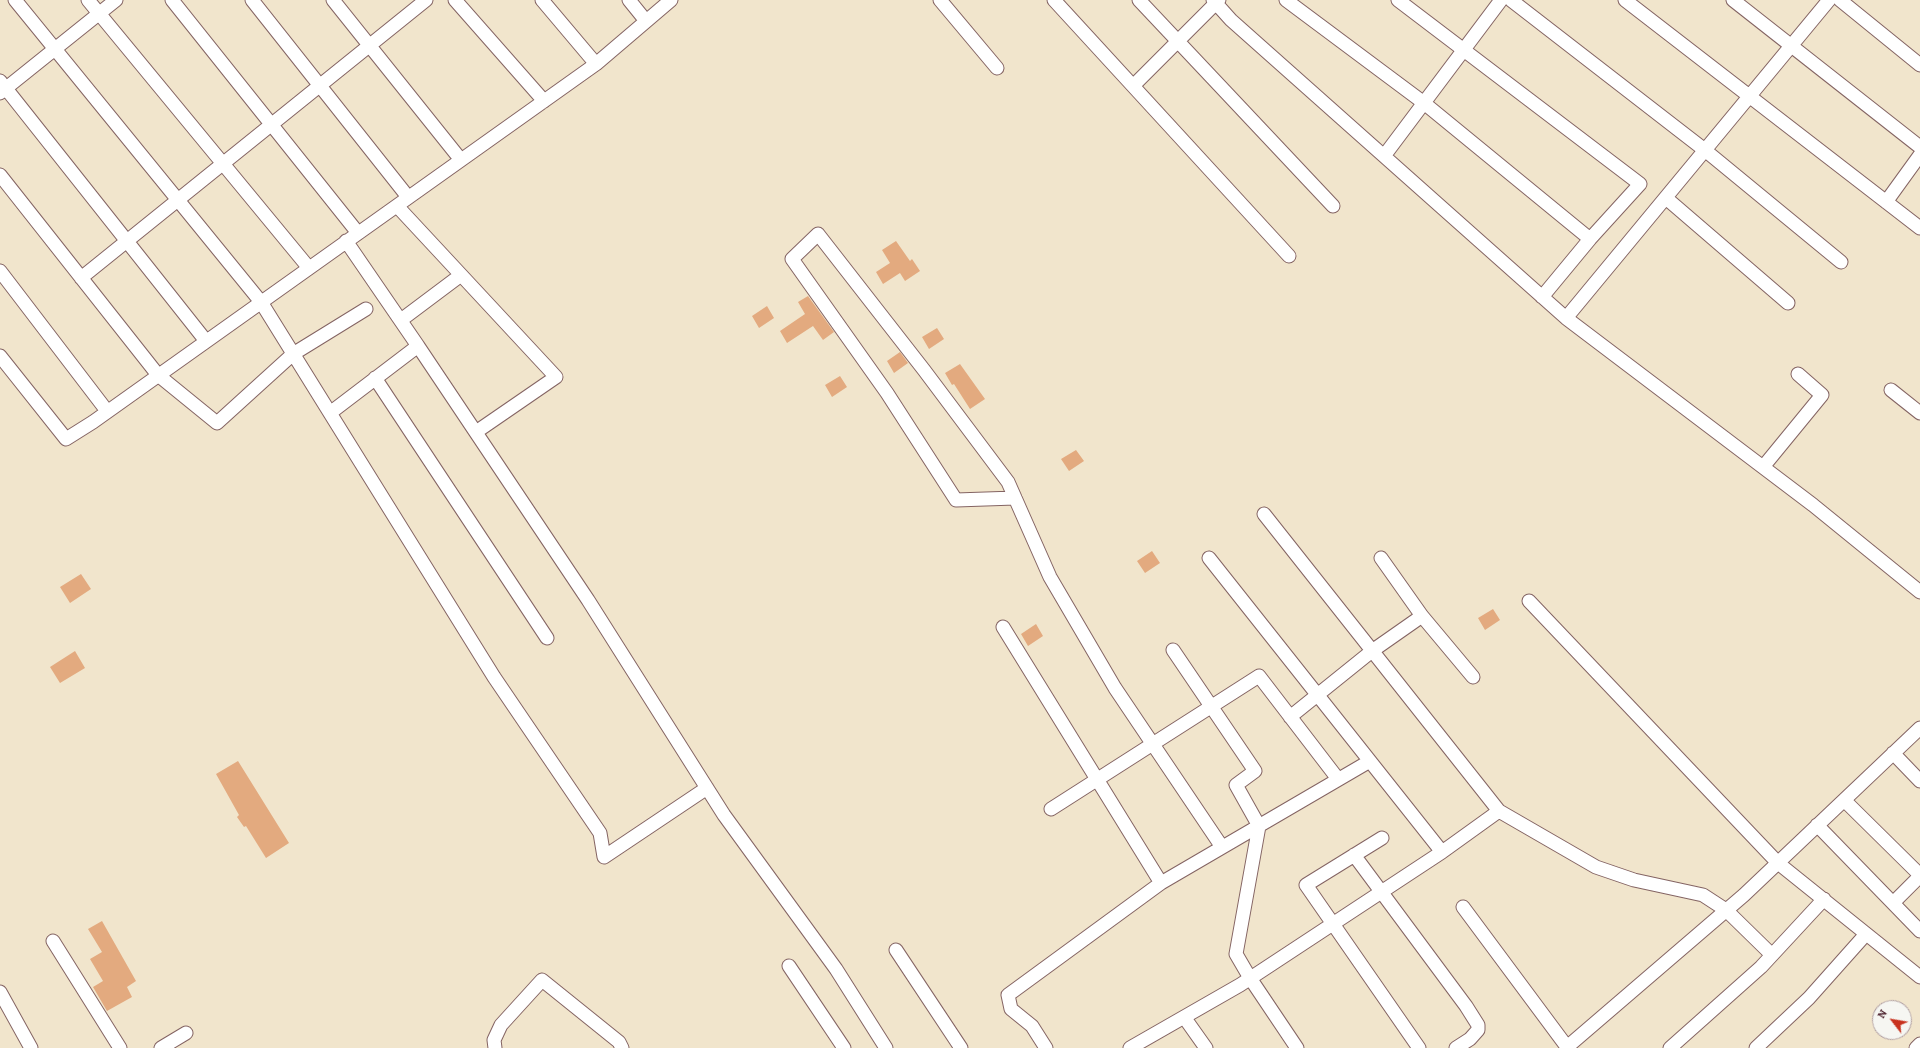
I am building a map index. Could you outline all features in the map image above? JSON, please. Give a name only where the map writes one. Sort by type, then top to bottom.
[{"type":"street","points":[[15,0],[261,302],[494,677],[600,833],[604,857],[707,788]]},
{"type":"street","points":[[88,0],[309,268]]},
{"type":"street","points":[[116,0],[55,49],[2,88],[127,241],[206,341]]},
{"type":"street","points":[[172,0],[358,233]]},
{"type":"street","points":[[252,0],[408,197]]},
{"type":"street","points":[[333,0],[461,160]]},
{"type":"street","points":[[81,278],[426,0]]},
{"type":"street","points":[[455,0],[544,101]]},
{"type":"street","points":[[542,0],[596,64]]},
{"type":"street","points":[[629,0],[646,21]]},
{"type":"street","points":[[0,356],[66,438],[107,412],[596,64],[671,0]]},
{"type":"street","points":[[940,0],[997,68]]},
{"type":"street","points":[[1054,0],[1289,256]]},
{"type":"street","points":[[1138,0],[1333,206]]},
{"type":"street","points":[[1286,0],[1424,102],[1590,239]]},
{"type":"street","points":[[1398,0],[1640,184],[1590,239],[1542,297]]},
{"type":"street","points":[[1384,156],[1501,0]]},
{"type":"street","points":[[1511,0],[1706,151],[1841,262]]},
{"type":"street","points":[[1625,0],[1920,228]]},
{"type":"street","points":[[1732,0],[1920,147]]},
{"type":"street","points":[[1566,318],[1750,98],[1790,46],[1829,0]]},
{"type":"street","points":[[1840,0],[1920,65]]},
{"type":"street","points":[[1133,86],[1178,42],[1216,1],[1231,20],[1566,318],[1813,505],[1920,592]]},
{"type":"street","points":[[1886,202],[1920,155]]},
{"type":"street","points":[[0,175],[158,375],[217,423],[293,354],[366,309]]},
{"type":"street","points":[[1666,198],[1788,303]]},
{"type":"street","points":[[397,206],[556,377],[476,432]]},
{"type":"street","points":[[1015,498],[956,500],[887,393],[792,259],[818,234],[924,370],[1008,482],[1050,577],[1115,688],[1222,847]]},
{"type":"street","points":[[346,241],[401,320],[588,600],[724,815],[836,969],[886,1048]]},
{"type":"street","points":[[0,271],[107,412]]},
{"type":"street","points":[[401,320],[461,275]]},
{"type":"street","points":[[330,413],[418,346]]},
{"type":"street","points":[[1763,467],[1822,395],[1798,374]]},
{"type":"street","points":[[375,378],[547,638]]},
{"type":"street","points":[[1891,390],[1920,413]]},
{"type":"street","points":[[1264,514],[1499,811],[1596,867],[1634,880],[1703,895],[1726,910],[1772,955]]},
{"type":"street","points":[[1209,558],[1442,852]]},
{"type":"street","points":[[1381,558],[1422,616],[1473,677]]},
{"type":"street","points":[[1529,600],[1778,863],[1920,977]]},
{"type":"street","points":[[1290,717],[1372,651],[1422,616]]},
{"type":"street","points":[[1003,627],[1161,883]]},
{"type":"street","points":[[1173,650],[1255,771],[1236,785],[1259,826],[1236,954],[1250,978],[1297,1048]]},
{"type":"street","points":[[1051,809],[1259,676],[1338,779]]},
{"type":"street","points":[[1463,907],[1566,1047],[1726,910],[1778,863],[1920,728]]},
{"type":"street","points":[[1893,753],[1920,781]]},
{"type":"street","points":[[1046,1048],[1032,1026],[1011,1010],[1008,995],[1161,883],[1370,761]]},
{"type":"street","points":[[1844,800],[1920,876],[1893,903]]},
{"type":"street","points":[[1130,1048],[1250,978],[1442,852],[1499,811]]},
{"type":"street","points":[[1818,825],[1920,931]]},
{"type":"street","points":[[1382,838],[1306,885],[1419,1048]]},
{"type":"street","points":[[1354,855],[1478,1025],[1478,1030],[1470,1039],[1456,1048]]},
{"type":"street","points":[[1670,1048],[1761,967],[1824,899]]},
{"type":"street","points":[[1756,1048],[1809,998],[1866,934]]},
{"type":"street","points":[[54,941],[120,1048]]},
{"type":"street","points":[[896,950],[961,1048]]},
{"type":"street","points":[[789,966],[844,1048]]},
{"type":"street","points":[[495,1048],[494,1040],[501,1025],[542,980],[618,1042],[622,1048]]},
{"type":"street","points":[[0,992],[31,1048]]},
{"type":"street","points":[[1184,1017],[1206,1048]]},
{"type":"street","points":[[161,1048],[186,1033]]},
{"type":"street","points":[[1916,1048],[1920,1044]]},
{"type":"building","points":[[896,241],[910,261],[912,259],[920,271],[905,281],[900,273],[883,284],[876,272],[890,263],[882,250]]},
{"type":"building","points":[[808,296],[834,332],[823,340],[813,326],[787,343],[780,331],[805,314],[798,302]]},
{"type":"building","points":[[767,306],[774,318],[759,328],[752,316]]},
{"type":"building","points":[[937,328],[944,339],[929,349],[922,337]]},
{"type":"building","points":[[900,352],[908,363],[894,373],[887,361]]},
{"type":"building","points":[[960,364],[985,399],[970,409],[945,373]]},
{"type":"building","points":[[840,376],[847,387],[832,397],[825,385]]},
{"type":"building","points":[[1076,450],[1084,461],[1069,471],[1061,459]]},
{"type":"building","points":[[1152,551],[1160,563],[1145,573],[1137,561]]},
{"type":"building","points":[[81,574],[91,589],[70,603],[60,587]]},
{"type":"building","points":[[1493,609],[1500,620],[1485,630],[1478,618]]},
{"type":"building","points":[[1036,624],[1043,636],[1028,646],[1021,634]]},
{"type":"building","points":[[75,651],[85,668],[60,683],[50,667]]},
{"type":"building","points":[[238,761],[289,843],[266,858],[246,826],[244,827],[237,817],[239,815],[216,774]]},
{"type":"building","points":[[102,921],[136,981],[127,987],[132,997],[107,1011],[93,987],[103,981],[90,959],[102,952],[88,929]]}]
